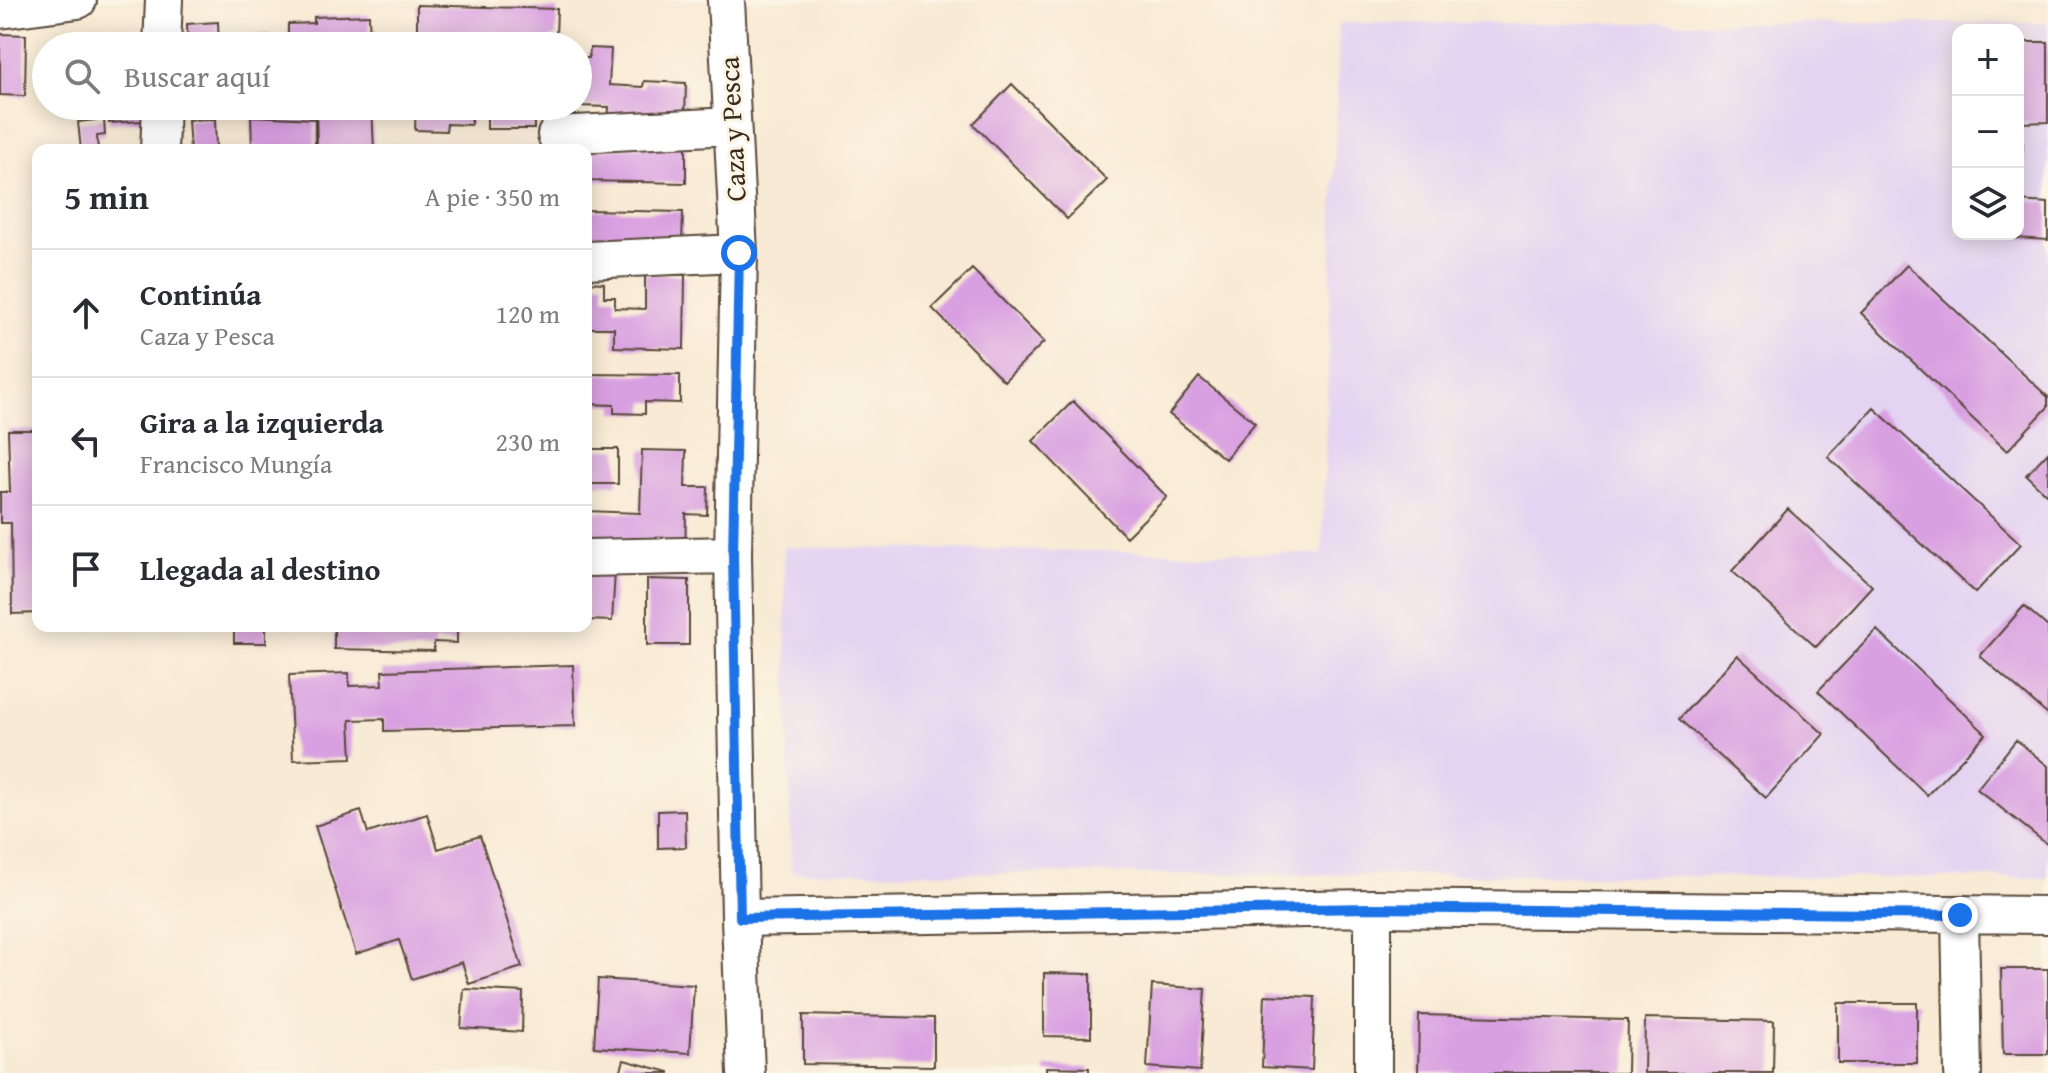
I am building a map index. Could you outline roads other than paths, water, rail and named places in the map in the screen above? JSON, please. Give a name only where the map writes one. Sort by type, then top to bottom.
[{"type":"street","points":[[0,10],[78,0]]},
{"type":"street","points":[[163,32],[164,0]]},
{"type":"street","name":"Caza y Pesca","points":[[726,0],[739,253],[733,555],[746,1073]]},
{"type":"street","points":[[159,144],[160,120]]},
{"type":"street","points":[[556,135],[731,126]]},
{"type":"street","points":[[592,260],[739,253]]},
{"type":"street","points":[[592,558],[733,555]]},
{"type":"street","points":[[1373,908],[1373,1073]]},
{"type":"street","points":[[740,918],[1373,908],[2048,915]]},
{"type":"street","points":[[1960,915],[1963,1073]]}]
